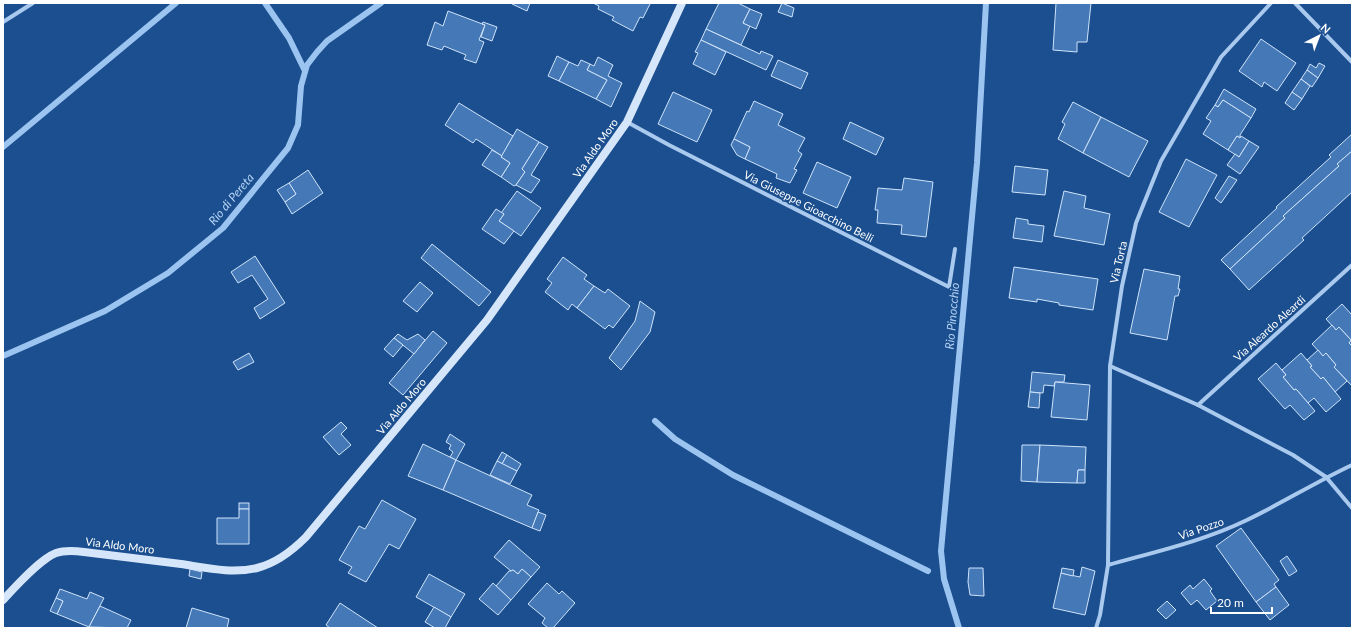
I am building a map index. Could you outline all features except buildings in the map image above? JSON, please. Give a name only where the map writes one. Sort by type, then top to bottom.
[{"type":"main road","name":"Via Aldo Moro","points":[[3,600],[37,566],[56,553],[72,551],[84,552],[231,571],[258,568],[272,563],[284,556],[306,537],[487,320],[627,122],[682,3]]},
{"type":"street","points":[[3,22],[33,3]]},
{"type":"street","name":"Via Torta","points":[[1108,565],[1110,366],[1122,286],[1136,223],[1161,161],[1221,57],[1271,3]]},
{"type":"street","points":[[1295,3],[1352,62]]},
{"type":"street","name":"Via Giuseppe Gioacchino Belli","points":[[627,122],[949,287],[955,249]]},
{"type":"street","name":"Via Aleardo Aleardi","points":[[1198,405],[1352,265]]},
{"type":"street","points":[[1110,366],[1198,405],[1293,455],[1326,477],[1352,508]]},
{"type":"street","name":"Via Pozzo","points":[[1108,565],[1193,541],[1246,521],[1326,477],[1352,465]]},
{"type":"street","points":[[1096,628],[1100,615],[1108,565]]},
{"type":"waterway","points":[[3,147],[176,3]]},
{"type":"waterway","points":[[265,3],[289,38],[305,71]]},
{"type":"waterway","name":"Rio di Pereta","points":[[3,356],[105,311],[168,273],[223,228],[288,148],[298,125],[301,86],[307,65],[327,41],[381,3]]},
{"type":"waterway","name":"Rio Pinocchio","points":[[959,628],[944,579],[941,551],[977,163],[986,3]]},
{"type":"waterway","points":[[655,421],[675,439],[733,475],[928,571]]}]
